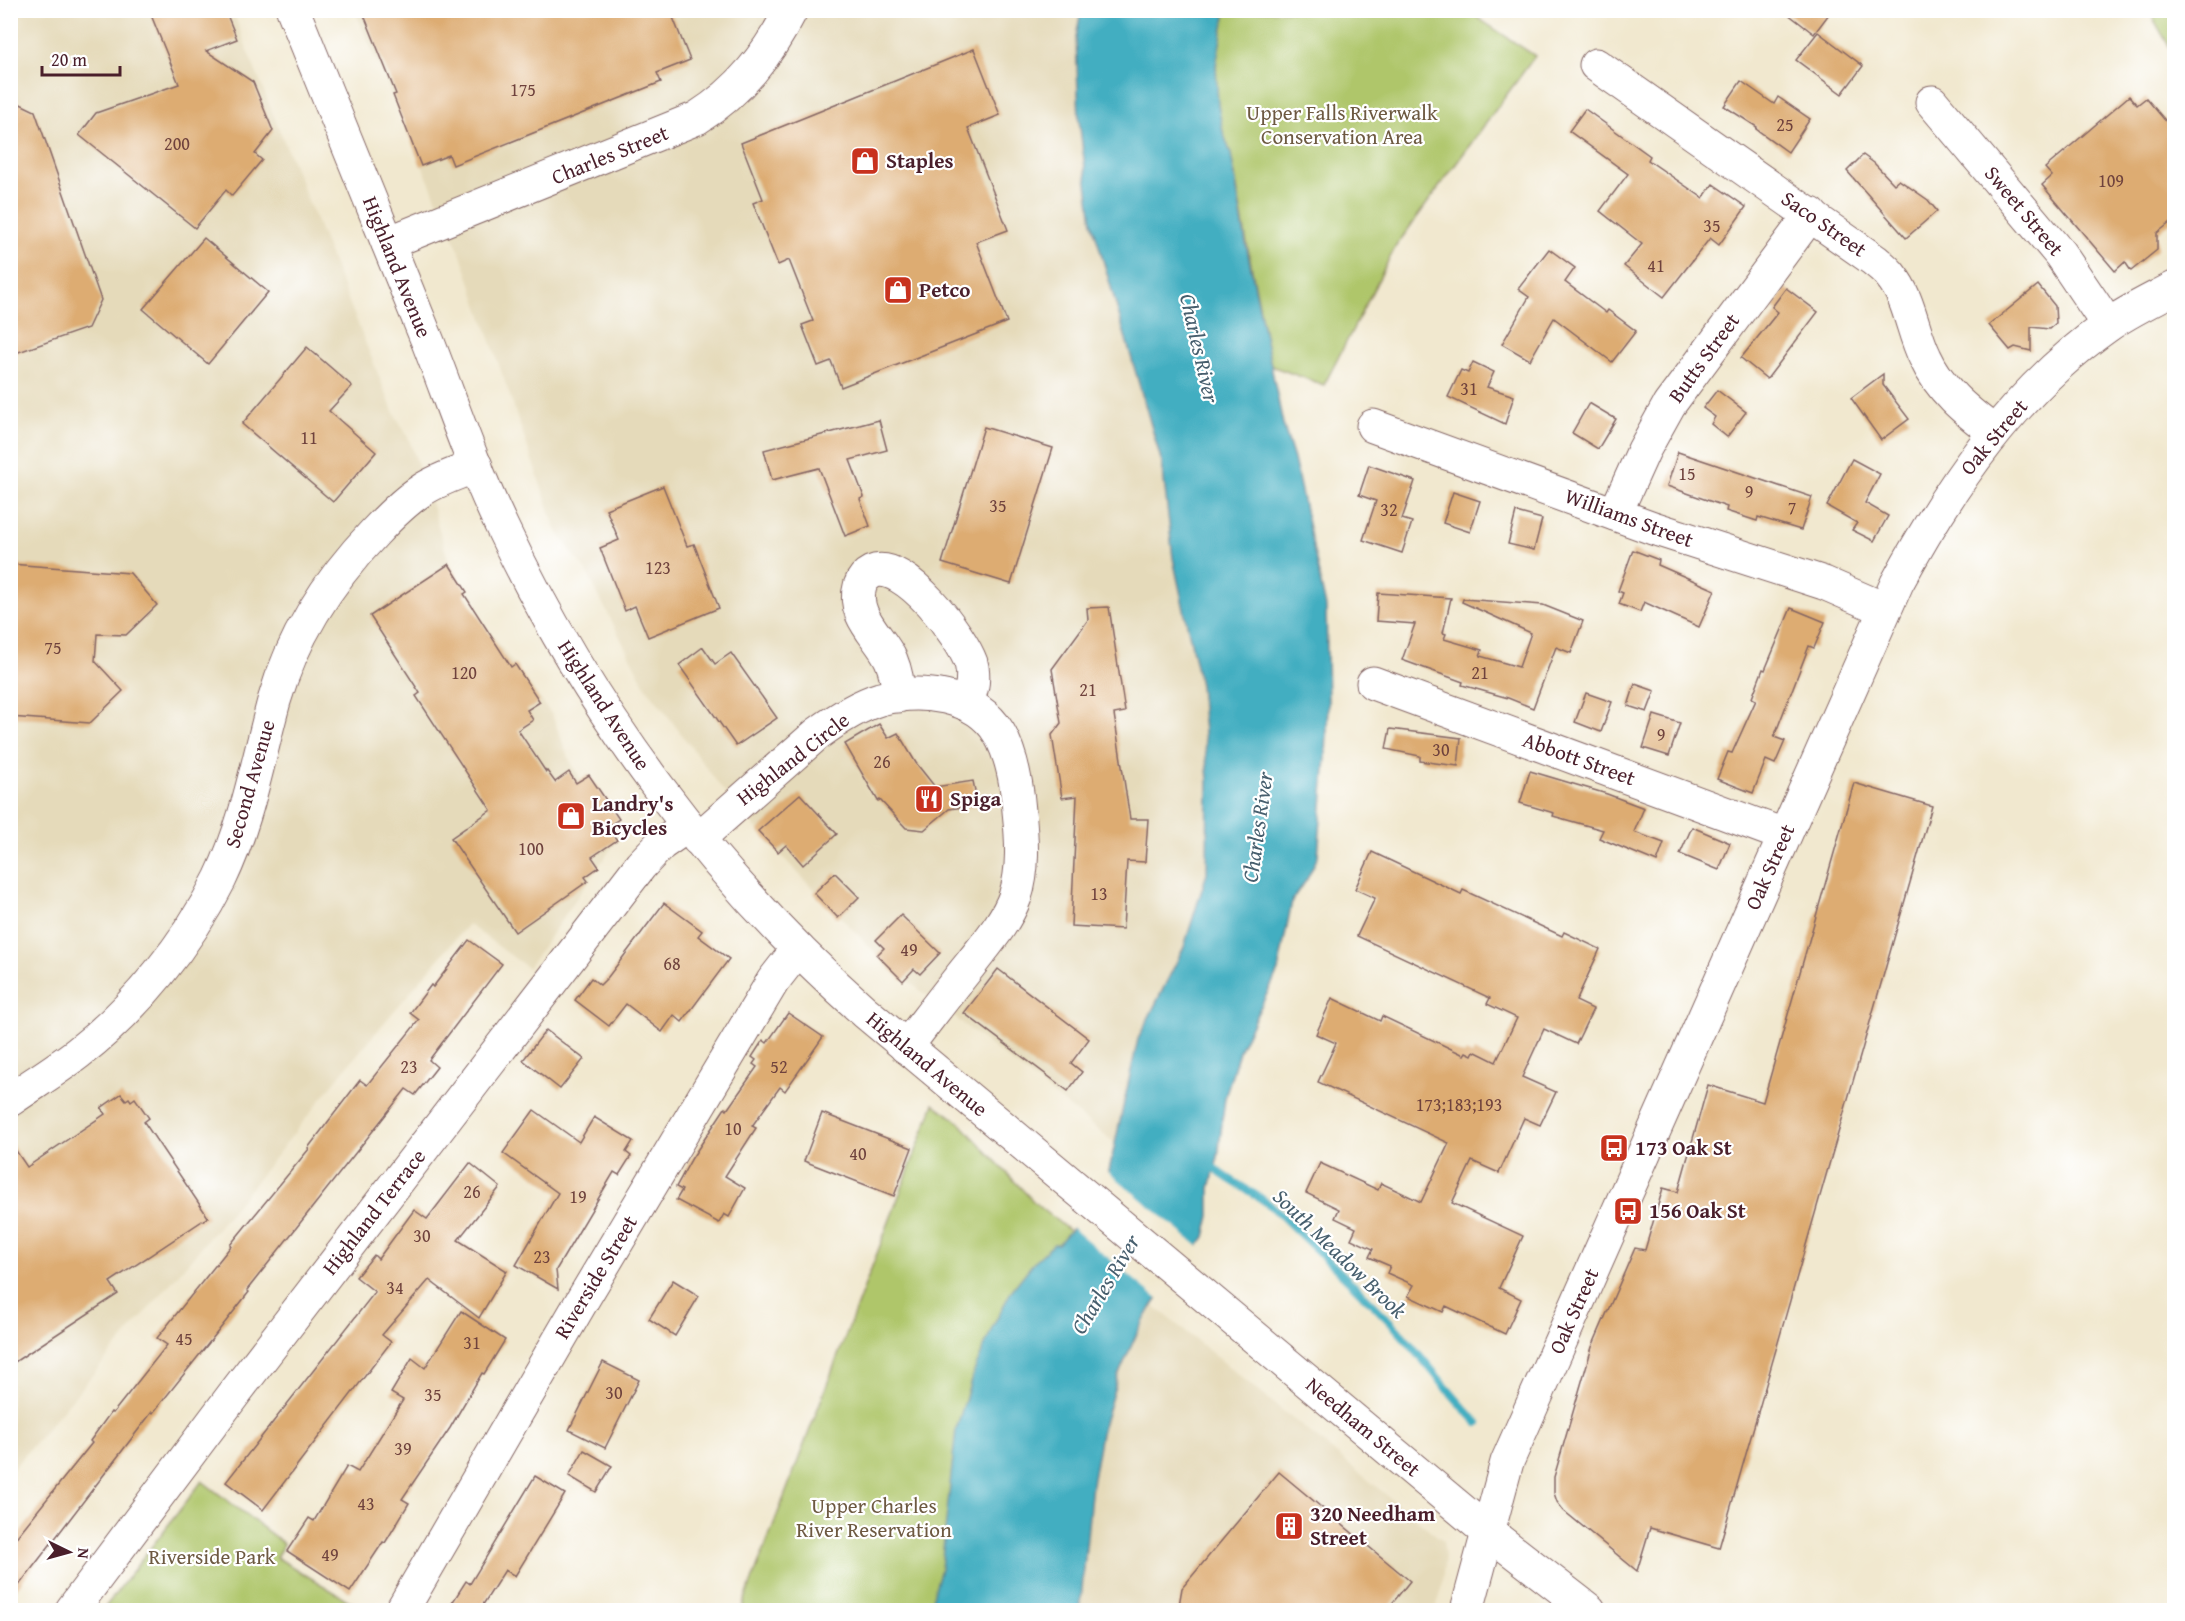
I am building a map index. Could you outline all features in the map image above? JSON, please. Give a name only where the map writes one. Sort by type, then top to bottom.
[{"type":"street","name":"Highland Avenue","points":[[293,10],[501,526],[563,644],[635,756],[693,832],[755,905],[798,949],[850,999],[906,1047],[1139,1241]]},
{"type":"street","name":"Charles Street","points":[[388,243],[697,118],[714,107],[744,80],[772,46],[791,10]]},
{"type":"street","name":"Saco Street","points":[[1596,65],[1858,247],[1891,275],[1902,292],[1925,357],[1936,377],[1950,395],[1994,432]]},
{"type":"street","name":"Sweet Street","points":[[1932,102],[2060,254],[2108,325]]},
{"type":"street","name":"Butts Street","points":[[1615,514],[1644,450],[1669,405],[1811,214]]},
{"type":"street","name":"Oak Street","points":[[1467,1611],[1507,1462],[1884,609],[1928,527],[1961,476],[1994,432],[2059,365],[2108,325],[2175,288]]},
{"type":"street","name":"Williams Street","points":[[1373,426],[1615,514],[1824,583],[1884,609]]},
{"type":"street","name":"Second Avenue","points":[[10,1100],[64,1063],[100,1034],[160,970],[196,922],[232,850],[289,656],[306,622],[339,573],[373,534],[416,495],[446,478],[476,466]]},
{"type":"street","points":[[898,696],[897,677],[890,658],[867,624],[859,606],[858,597],[863,580],[877,570],[894,573],[909,582],[934,607],[957,637],[971,664],[970,694],[966,704]]},
{"type":"street","name":"Abbott Street","points":[[1373,683],[1784,835]]},
{"type":"street","name":"Highland Circle","points":[[693,832],[739,801],[833,723],[865,705],[898,696],[934,695],[966,704],[980,711],[991,721],[999,733],[1008,756],[1016,787],[1021,855],[1015,897],[1000,925],[906,1047]]},
{"type":"street","name":"Highland Terrace","points":[[72,1611],[241,1385],[641,865],[661,843],[693,832]]},
{"type":"street","name":"Riverside Street","points":[[402,1611],[577,1309],[766,992],[798,949]]},
{"type":"street","name":"Needham Street","points":[[1139,1241],[1488,1532],[1589,1611]]},
{"type":"shaded area","points":[[11,11],[233,11],[393,411],[409,439],[450,566],[472,608],[552,715],[569,759],[617,840],[528,968],[468,924],[345,1069],[241,1200],[11,1471]]},
{"type":"shaded area","points":[[355,11],[1081,11],[1076,37],[1079,120],[1092,222],[1162,463],[1173,558],[1200,685],[1208,780],[1207,873],[1184,947],[1138,1039],[1116,1144],[883,961],[771,845],[723,790],[644,684],[586,571],[557,532],[461,255]]},
{"type":"shaded area","points":[[1153,1305],[1443,1541],[1445,1557],[1440,1596],[1435,1610],[1080,1610],[1092,1484],[1101,1433],[1118,1376],[1138,1331]]},
{"type":"green space","name":"Upper Falls Riverwalk Conservation Area","points":[[1466,10],[1535,56],[1396,246],[1324,385],[1271,366],[1234,169],[1217,103],[1217,56],[1226,11]]},
{"type":"green space","points":[[2149,11],[2174,11],[2174,55]]},
{"type":"green space","name":"Upper Charles River Reservation","points":[[934,1104],[959,1122],[1034,1202],[1072,1233],[956,1610],[741,1610]]},
{"type":"green space","name":"Riverside Park","points":[[202,1481],[284,1544],[276,1557],[364,1610],[103,1610]]},
{"type":"water","name":"Charles River","points":[[1081,11],[1226,11],[1216,65],[1218,105],[1223,132],[1231,154],[1246,244],[1283,424],[1294,459],[1326,607],[1328,702],[1318,856],[1307,879],[1292,901],[1278,971],[1239,1051],[1225,1098],[1218,1157],[1210,1188],[1210,1216],[1205,1237],[1153,1305],[1138,1331],[1118,1376],[1101,1433],[1092,1484],[1080,1610],[929,1610],[941,1568],[956,1430],[973,1374],[993,1326],[1012,1290],[1034,1262],[1054,1244],[1058,1244],[1084,1215],[1109,1171],[1138,1039],[1184,947],[1207,873],[1208,780],[1200,685],[1173,558],[1162,463],[1092,222],[1079,120],[1076,37]]},
{"type":"pier","points":[[1106,1170],[1200,1248],[1160,1301],[1070,1226],[1081,1213]]},
{"type":"building","points":[[149,10],[225,10],[237,39],[206,51],[253,82],[273,131],[255,154],[262,160],[232,196],[226,190],[195,228],[79,135],[96,113],[179,84]]},
{"type":"building","points":[[362,10],[670,10],[690,60],[657,73],[661,82],[453,165],[449,155],[421,166],[393,95],[396,94]]},
{"type":"building","points":[[1783,10],[1832,10],[1814,34]]},
{"type":"building","points":[[1818,32],[1863,66],[1842,94],[1796,60]]},
{"type":"building","points":[[974,49],[1000,115],[968,128],[1008,230],[976,242],[1007,322],[841,387],[831,361],[818,366],[802,325],[813,321],[789,260],[778,265],[753,203],[763,199],[741,143]]},
{"type":"building","points":[[1741,81],[1774,104],[1778,97],[1810,119],[1788,152],[1756,129],[1757,127],[1724,106]]},
{"type":"building","points":[[2129,96],[2137,105],[2146,98],[2175,132],[2175,219],[2157,233],[2157,250],[2131,271],[2125,262],[2115,271],[2042,185],[2052,176],[2045,168]]},
{"type":"building","points":[[10,99],[35,111],[101,300],[88,328],[10,355]]},
{"type":"building","points":[[1585,109],[1650,156],[1648,160],[1703,198],[1713,184],[1746,207],[1719,245],[1710,238],[1664,297],[1624,266],[1642,244],[1600,211],[1628,174],[1569,131]]},
{"type":"building","points":[[1863,155],[1894,184],[1899,180],[1928,200],[1937,211],[1906,238],[1847,171]]},
{"type":"building","points":[[204,238],[268,292],[208,364],[143,309]]},
{"type":"building","points":[[1549,249],[1575,268],[1565,282],[1606,313],[1608,310],[1636,331],[1612,362],[1554,318],[1530,360],[1502,344],[1529,297],[1518,289]]},
{"type":"building","points":[[2038,285],[2055,306],[2056,323],[2049,329],[2031,327],[2031,351],[2015,347],[2010,350],[1989,325]]},
{"type":"building","points":[[1786,288],[1818,312],[1767,379],[1741,358],[1778,312],[1772,307]]},
{"type":"building","points":[[307,347],[352,386],[329,411],[376,452],[333,502],[242,424]]},
{"type":"building","points":[[1473,362],[1494,372],[1487,387],[1514,396],[1505,424],[1448,397],[1461,370],[1468,373]]},
{"type":"building","points":[[1883,374],[1883,385],[1909,419],[1881,440],[1851,398]]},
{"type":"building","points":[[1717,390],[1746,412],[1727,437],[1711,424],[1715,417],[1703,408]]},
{"type":"building","points":[[1589,403],[1616,419],[1598,449],[1572,433]]},
{"type":"building","points":[[879,420],[887,450],[850,460],[864,497],[860,499],[870,526],[845,536],[819,468],[772,480],[764,450]]},
{"type":"building","points":[[984,427],[1053,448],[1011,584],[942,563]]},
{"type":"building","points":[[1678,452],[1812,497],[1801,530],[1758,517],[1757,521],[1726,511],[1727,507],[1667,486]]},
{"type":"building","points":[[1852,459],[1880,474],[1865,503],[1888,516],[1874,541],[1852,530],[1857,523],[1827,506]]},
{"type":"building","points":[[1369,465],[1415,481],[1402,519],[1412,522],[1402,553],[1363,540],[1376,501],[1359,495]]},
{"type":"building","points":[[663,486],[687,546],[694,544],[719,608],[648,637],[635,606],[625,611],[600,548],[619,540],[606,509]]},
{"type":"building","points":[[1453,492],[1480,501],[1470,532],[1443,523]]},
{"type":"building","points":[[1516,512],[1542,519],[1534,550],[1508,544]]},
{"type":"building","points":[[1633,550],[1659,560],[1658,565],[1715,590],[1699,627],[1644,602],[1640,612],[1619,604],[1623,593],[1618,591]]},
{"type":"building","points":[[10,564],[130,573],[157,605],[126,635],[97,634],[95,661],[123,691],[90,723],[10,717]]},
{"type":"building","points":[[449,564],[467,592],[464,594],[511,667],[515,664],[540,702],[527,710],[533,720],[518,730],[546,772],[555,782],[569,772],[576,783],[589,775],[619,819],[607,827],[617,840],[592,857],[599,867],[585,877],[588,881],[515,932],[451,838],[491,810],[416,696],[420,693],[370,616]]},
{"type":"building","points":[[1378,593],[1451,598],[1443,633],[1446,634],[1444,639],[1482,650],[1480,656],[1519,667],[1531,633],[1462,602],[1463,599],[1543,605],[1583,621],[1571,653],[1556,647],[1533,708],[1508,698],[1462,685],[1463,682],[1402,660],[1415,624],[1376,621]]},
{"type":"building","points":[[1109,607],[1125,712],[1114,714],[1130,819],[1148,819],[1145,862],[1127,861],[1123,929],[1071,926],[1077,796],[1062,798],[1052,735],[1061,723],[1052,669],[1088,620],[1087,608]]},
{"type":"building","points":[[1791,608],[1825,622],[1814,648],[1809,646],[1774,737],[1785,741],[1775,764],[1766,760],[1753,793],[1717,779],[1728,752],[1732,753],[1756,700],[1752,698],[1763,669],[1765,670]]},
{"type":"building","points":[[703,647],[715,664],[731,653],[777,718],[736,746],[679,665]]},
{"type":"building","points":[[1635,684],[1655,691],[1647,712],[1628,706]]},
{"type":"building","points":[[1586,693],[1612,702],[1601,732],[1575,722]]},
{"type":"building","points":[[1654,715],[1680,723],[1669,756],[1643,748]]},
{"type":"building","points":[[879,724],[888,738],[898,733],[916,763],[935,787],[973,781],[978,805],[949,809],[924,830],[906,828],[880,800],[878,801],[845,744]]},
{"type":"building","points":[[1390,729],[1461,738],[1458,766],[1420,761],[1420,756],[1386,749]]},
{"type":"building","points":[[1530,771],[1607,794],[1644,808],[1634,832],[1664,843],[1657,862],[1599,838],[1603,830],[1553,816],[1554,813],[1520,803]]},
{"type":"building","points":[[1854,783],[1932,806],[1719,1548],[1650,1528],[1637,1571],[1564,1511],[1554,1493],[1554,1477],[1592,1347],[1635,1248],[1645,1250],[1663,1188],[1678,1192],[1708,1085],[1763,1102]]},
{"type":"building","points":[[800,794],[837,834],[803,865],[786,845],[778,852],[758,831]]},
{"type":"building","points":[[1692,827],[1730,843],[1719,870],[1680,854]]},
{"type":"building","points":[[1372,852],[1461,894],[1463,890],[1562,936],[1564,932],[1600,949],[1576,1001],[1593,1009],[1576,1044],[1544,1029],[1522,1077],[1556,1092],[1540,1125],[1524,1118],[1499,1173],[1472,1161],[1452,1203],[1523,1236],[1499,1288],[1521,1299],[1505,1334],[1446,1306],[1443,1312],[1408,1296],[1414,1285],[1387,1273],[1390,1266],[1369,1257],[1373,1249],[1351,1239],[1356,1228],[1335,1218],[1339,1209],[1306,1193],[1320,1163],[1378,1190],[1381,1183],[1421,1202],[1449,1143],[1318,1082],[1336,1043],[1316,1034],[1332,998],[1380,1021],[1382,1016],[1464,1055],[1466,1052],[1472,1055],[1474,1051],[1496,1062],[1517,1018],[1487,1004],[1490,998],[1357,936],[1375,898],[1355,889]]},
{"type":"building","points":[[835,873],[859,897],[838,918],[814,893]]},
{"type":"building","points":[[664,903],[702,931],[698,936],[729,959],[682,1022],[674,1015],[662,1032],[626,1004],[609,1026],[575,1000],[591,978],[600,985],[608,977]]},
{"type":"building","points":[[901,915],[940,953],[920,974],[914,969],[903,981],[877,955],[884,948],[876,940]]},
{"type":"building","points":[[469,940],[502,964],[429,1060],[437,1067],[415,1095],[406,1089],[247,1290],[249,1292],[152,1412],[10,1597],[10,1545],[92,1443],[90,1441],[111,1412],[113,1413],[167,1345],[157,1338],[309,1149],[360,1080],[367,1085],[419,1020],[410,1013]]},
{"type":"building","points":[[998,969],[1089,1039],[1071,1063],[1082,1072],[1068,1091],[964,1013]]},
{"type":"building","points":[[788,1013],[823,1037],[785,1091],[780,1087],[752,1126],[756,1128],[725,1176],[745,1188],[729,1217],[724,1214],[719,1223],[676,1200],[682,1190],[676,1187],[725,1108],[727,1110],[757,1067],[753,1064],[756,1060],[752,1057],[763,1040],[767,1043]]},
{"type":"building","points":[[546,1030],[584,1059],[560,1089],[523,1060]]},
{"type":"building","points":[[121,1094],[126,1100],[129,1098],[131,1101],[135,1098],[149,1118],[144,1122],[208,1217],[110,1282],[118,1294],[10,1365],[10,1142],[27,1167],[105,1114],[101,1108]]},
{"type":"building","points":[[534,1110],[579,1142],[594,1117],[633,1141],[626,1152],[631,1156],[619,1175],[614,1172],[556,1270],[558,1289],[516,1265],[558,1193],[503,1153]]},
{"type":"building","points":[[822,1113],[912,1148],[894,1196],[804,1161]]},
{"type":"building","points":[[470,1163],[500,1187],[458,1240],[507,1271],[479,1318],[429,1280],[382,1335],[391,1342],[263,1510],[226,1482],[375,1292],[356,1277],[374,1255],[378,1259],[414,1210],[427,1219]]},
{"type":"building","points":[[673,1280],[699,1296],[675,1336],[649,1319]]},
{"type":"building","points":[[461,1311],[505,1340],[402,1499],[409,1503],[385,1543],[383,1542],[350,1592],[287,1551],[309,1518],[314,1521],[347,1466],[358,1472],[403,1400],[391,1393],[412,1358],[425,1368]]},
{"type":"building","points":[[603,1362],[639,1380],[605,1448],[569,1430]]},
{"type":"building","points":[[584,1450],[612,1466],[596,1492],[569,1476]]},
{"type":"building","name":"320 Needham Street","points":[[1279,1472],[1410,1581],[1386,1611],[1178,1611],[1182,1588]]},
{"type":"building","points":[[535,1476],[565,1494],[515,1576],[505,1570],[479,1611],[462,1611],[452,1603],[466,1581],[470,1584]]},
{"type":"waterway","name":"South Meadow Brook","points":[[1208,1163],[1279,1213],[1394,1326],[1478,1423]]},
{"type":"place","name":"Staples","points":[[865,161]]},
{"type":"place","name":"Petco","points":[[898,290]]},
{"type":"place","name":"Spiga","points":[[929,799]]},
{"type":"place","name":"Landry's Bicycles","points":[[571,816]]},
{"type":"place","name":"173 Oak St","points":[[1614,1148]]},
{"type":"place","name":"156 Oak St","points":[[1628,1211]]},
{"type":"place","name":"320 Needham Street","points":[[1289,1526]]}]
